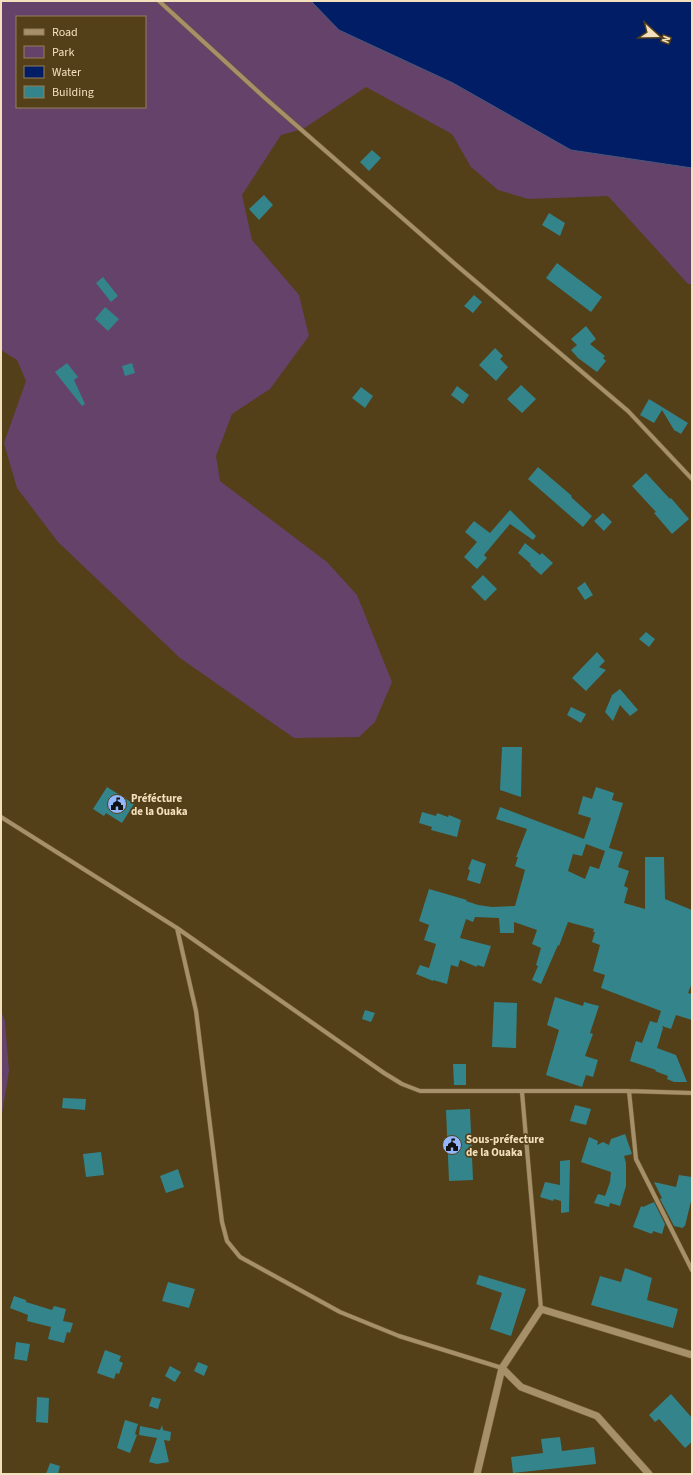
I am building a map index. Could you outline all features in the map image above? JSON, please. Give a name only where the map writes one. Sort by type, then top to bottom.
[{"type":"street","points":[[159,1],[277,109],[455,264],[628,410],[692,479]]},
{"type":"street","points":[[1,818],[177,928],[384,1073],[402,1084],[420,1091],[628,1091],[692,1093]]},
{"type":"street","points":[[177,928],[196,1011],[222,1222],[227,1241],[240,1257],[340,1312],[399,1336],[502,1368],[521,1387],[597,1416],[649,1474]]},
{"type":"street","points":[[628,1091],[636,1159],[692,1270]]},
{"type":"street","points":[[477,1474],[502,1368],[541,1309],[522,1092]]},
{"type":"street","points":[[541,1309],[692,1355]]},
{"type":"green space","points":[[1,1],[311,1],[339,30],[453,83],[571,150],[692,168],[692,284],[688,284],[608,196],[528,199],[498,190],[471,167],[452,134],[366,87],[303,129],[281,135],[242,195],[252,240],[299,295],[309,336],[270,389],[232,414],[216,456],[220,481],[327,562],[357,595],[392,682],[375,722],[359,737],[294,738],[180,658],[58,542],[17,488],[4,443],[26,381],[17,360],[1,350]]},
{"type":"green space","points":[[1,1011],[5,1021],[9,1071],[1,1120]]},
{"type":"water","points":[[311,1],[692,1],[692,168],[571,150],[453,83],[339,30]]},
{"type":"building","points":[[372,150],[381,158],[369,171],[360,162]]},
{"type":"building","points":[[264,195],[273,205],[259,220],[249,209]]},
{"type":"building","points":[[549,213],[565,223],[560,236],[542,225]]},
{"type":"building","points":[[557,263],[602,297],[591,312],[546,278]]},
{"type":"building","points":[[103,277],[118,296],[111,302],[96,283]]},
{"type":"building","points":[[474,295],[482,302],[473,313],[464,306]]},
{"type":"building","points":[[105,307],[119,319],[108,331],[95,319]]},
{"type":"building","points":[[586,326],[596,339],[590,344],[605,356],[603,358],[606,361],[597,372],[578,358],[571,350],[577,345],[571,339]]},
{"type":"building","points":[[495,348],[503,356],[500,359],[508,367],[496,381],[479,365]]},
{"type":"building","points":[[67,363],[78,377],[74,380],[85,404],[82,406],[55,372]]},
{"type":"building","points":[[132,363],[135,373],[125,376],[122,366]]},
{"type":"building","points":[[521,385],[536,399],[522,413],[507,399]]},
{"type":"building","points":[[457,386],[469,395],[463,404],[451,395]]},
{"type":"building","points":[[361,387],[373,396],[365,408],[352,398]]},
{"type":"building","points":[[649,399],[688,423],[681,434],[674,430],[662,410],[654,423],[640,415]]},
{"type":"building","points":[[538,467],[572,496],[571,497],[592,516],[583,527],[528,479]]},
{"type":"building","points":[[646,473],[689,519],[672,534],[654,513],[656,512],[632,486]]},
{"type":"building","points":[[510,510],[536,536],[533,540],[510,524],[484,555],[487,558],[477,569],[464,557],[477,542],[465,532],[474,521],[490,533]]},
{"type":"building","points":[[603,513],[612,522],[604,531],[594,521]]},
{"type":"building","points":[[525,543],[540,555],[542,553],[553,563],[541,575],[518,553]]},
{"type":"building","points":[[483,575],[497,589],[485,601],[471,587]]},
{"type":"building","points":[[585,582],[593,595],[585,600],[577,588]]},
{"type":"building","points":[[646,632],[655,639],[649,647],[639,639]]},
{"type":"building","points":[[597,652],[605,661],[599,667],[606,670],[586,691],[572,678]]},
{"type":"building","points":[[620,689],[638,710],[630,716],[620,705],[613,721],[605,712],[612,695]]},
{"type":"building","points":[[571,707],[586,714],[581,723],[567,715]]},
{"type":"building","points":[[502,747],[522,747],[521,797],[500,790]]},
{"type":"building","points":[[107,787],[134,804],[122,823],[106,813],[104,816],[93,809]]},
{"type":"building","points":[[596,787],[614,793],[612,800],[623,803],[609,848],[623,852],[618,867],[629,871],[624,886],[628,888],[624,903],[645,909],[645,857],[664,857],[665,899],[692,910],[692,983],[688,993],[692,994],[692,1020],[676,1015],[671,1029],[662,1026],[663,1028],[657,1048],[676,1055],[687,1082],[674,1082],[667,1079],[668,1076],[655,1071],[656,1070],[630,1061],[636,1041],[642,1043],[650,1021],[657,1023],[661,1011],[601,988],[605,975],[593,971],[600,945],[592,942],[595,932],[593,932],[594,929],[568,922],[559,946],[558,945],[541,984],[532,980],[538,966],[536,965],[541,948],[532,944],[537,930],[514,922],[514,933],[500,933],[499,918],[475,917],[473,922],[466,919],[460,938],[491,946],[484,967],[477,965],[477,967],[460,960],[458,967],[451,965],[447,984],[433,981],[416,974],[420,965],[429,968],[436,944],[424,940],[429,925],[419,921],[429,889],[467,900],[466,901],[478,905],[492,907],[515,906],[525,870],[515,866],[518,857],[516,857],[527,829],[496,819],[500,807],[584,839],[591,818],[578,814],[583,796],[592,799]],"holes":[[[586,844],[605,851],[599,869],[590,866],[585,879],[568,871],[573,854],[582,856]]]},
{"type":"building","points":[[422,812],[436,816],[437,813],[448,817],[449,815],[461,820],[457,837],[431,830],[432,827],[419,823]]},
{"type":"building","points":[[472,859],[486,864],[480,884],[467,880],[470,870],[468,869]]},
{"type":"building","points":[[555,997],[583,1006],[584,1002],[599,1006],[590,1033],[593,1034],[585,1056],[598,1060],[593,1077],[586,1075],[582,1087],[546,1075],[559,1030],[547,1025]]},
{"type":"building","points":[[494,1002],[517,1003],[516,1048],[492,1047]]},
{"type":"building","points":[[365,1010],[375,1013],[371,1022],[362,1019]]},
{"type":"building","points":[[453,1064],[466,1064],[466,1085],[454,1085]]},
{"type":"building","points":[[63,1098],[86,1099],[85,1110],[62,1108]]},
{"type":"building","points":[[575,1105],[591,1109],[586,1125],[570,1121]]},
{"type":"building","points":[[470,1109],[473,1180],[449,1181],[446,1110]]},
{"type":"building","points":[[625,1134],[632,1154],[624,1156],[626,1163],[626,1186],[620,1206],[610,1203],[609,1207],[594,1203],[598,1194],[605,1196],[610,1182],[611,1172],[581,1162],[589,1137],[598,1141],[597,1145],[603,1142],[609,1145],[611,1139]]},
{"type":"building","points":[[101,1152],[104,1175],[86,1177],[83,1154]]},
{"type":"building","points":[[570,1160],[569,1212],[561,1213],[561,1201],[554,1199],[553,1201],[540,1197],[545,1182],[560,1185],[560,1161]]},
{"type":"building","points":[[178,1169],[184,1187],[166,1193],[160,1176]]},
{"type":"building","points":[[679,1175],[692,1177],[692,1197],[685,1226],[683,1228],[674,1226],[660,1199],[662,1198],[654,1182],[676,1187]]},
{"type":"building","points":[[654,1202],[665,1224],[662,1234],[653,1231],[652,1234],[633,1227],[641,1206],[643,1207]]},
{"type":"building","points":[[625,1268],[652,1278],[647,1300],[678,1309],[673,1328],[591,1305],[600,1276],[621,1282]]},
{"type":"building","points":[[479,1275],[526,1289],[511,1336],[490,1329],[502,1293],[476,1284]]},
{"type":"building","points":[[168,1282],[195,1289],[189,1308],[162,1301]]},
{"type":"building","points":[[14,1296],[26,1300],[26,1302],[52,1310],[54,1306],[66,1309],[63,1321],[73,1323],[70,1333],[67,1332],[64,1343],[48,1339],[51,1327],[27,1321],[28,1315],[10,1308]]},
{"type":"building","points":[[16,1342],[30,1344],[27,1361],[14,1359]]},
{"type":"building","points":[[105,1350],[121,1356],[119,1361],[123,1363],[119,1374],[116,1373],[114,1379],[97,1373]]},
{"type":"building","points":[[198,1362],[208,1366],[204,1376],[194,1371]]},
{"type":"building","points":[[170,1366],[181,1372],[175,1382],[165,1376]]},
{"type":"building","points":[[671,1394],[692,1418],[692,1442],[685,1448],[659,1419],[655,1422],[649,1415]]},
{"type":"building","points":[[37,1397],[49,1398],[48,1423],[36,1422]]},
{"type":"building","points":[[152,1397],[161,1399],[158,1409],[149,1406]]},
{"type":"building","points":[[125,1420],[138,1424],[135,1434],[137,1435],[130,1453],[117,1448]]},
{"type":"building","points":[[162,1425],[163,1430],[171,1432],[170,1441],[164,1440],[169,1462],[157,1464],[149,1462],[157,1438],[139,1435],[140,1426],[160,1430]]},
{"type":"building","points":[[560,1437],[562,1451],[594,1447],[596,1464],[513,1473],[511,1457],[543,1453],[541,1439]]},
{"type":"building","points":[[50,1463],[60,1466],[58,1474],[46,1474]]},
{"type":"place","name":"Préfécture de la Ouaka","points":[[117,804]]},
{"type":"place","name":"Sous-préfecture de la Ouaka","points":[[452,1145]]}]
